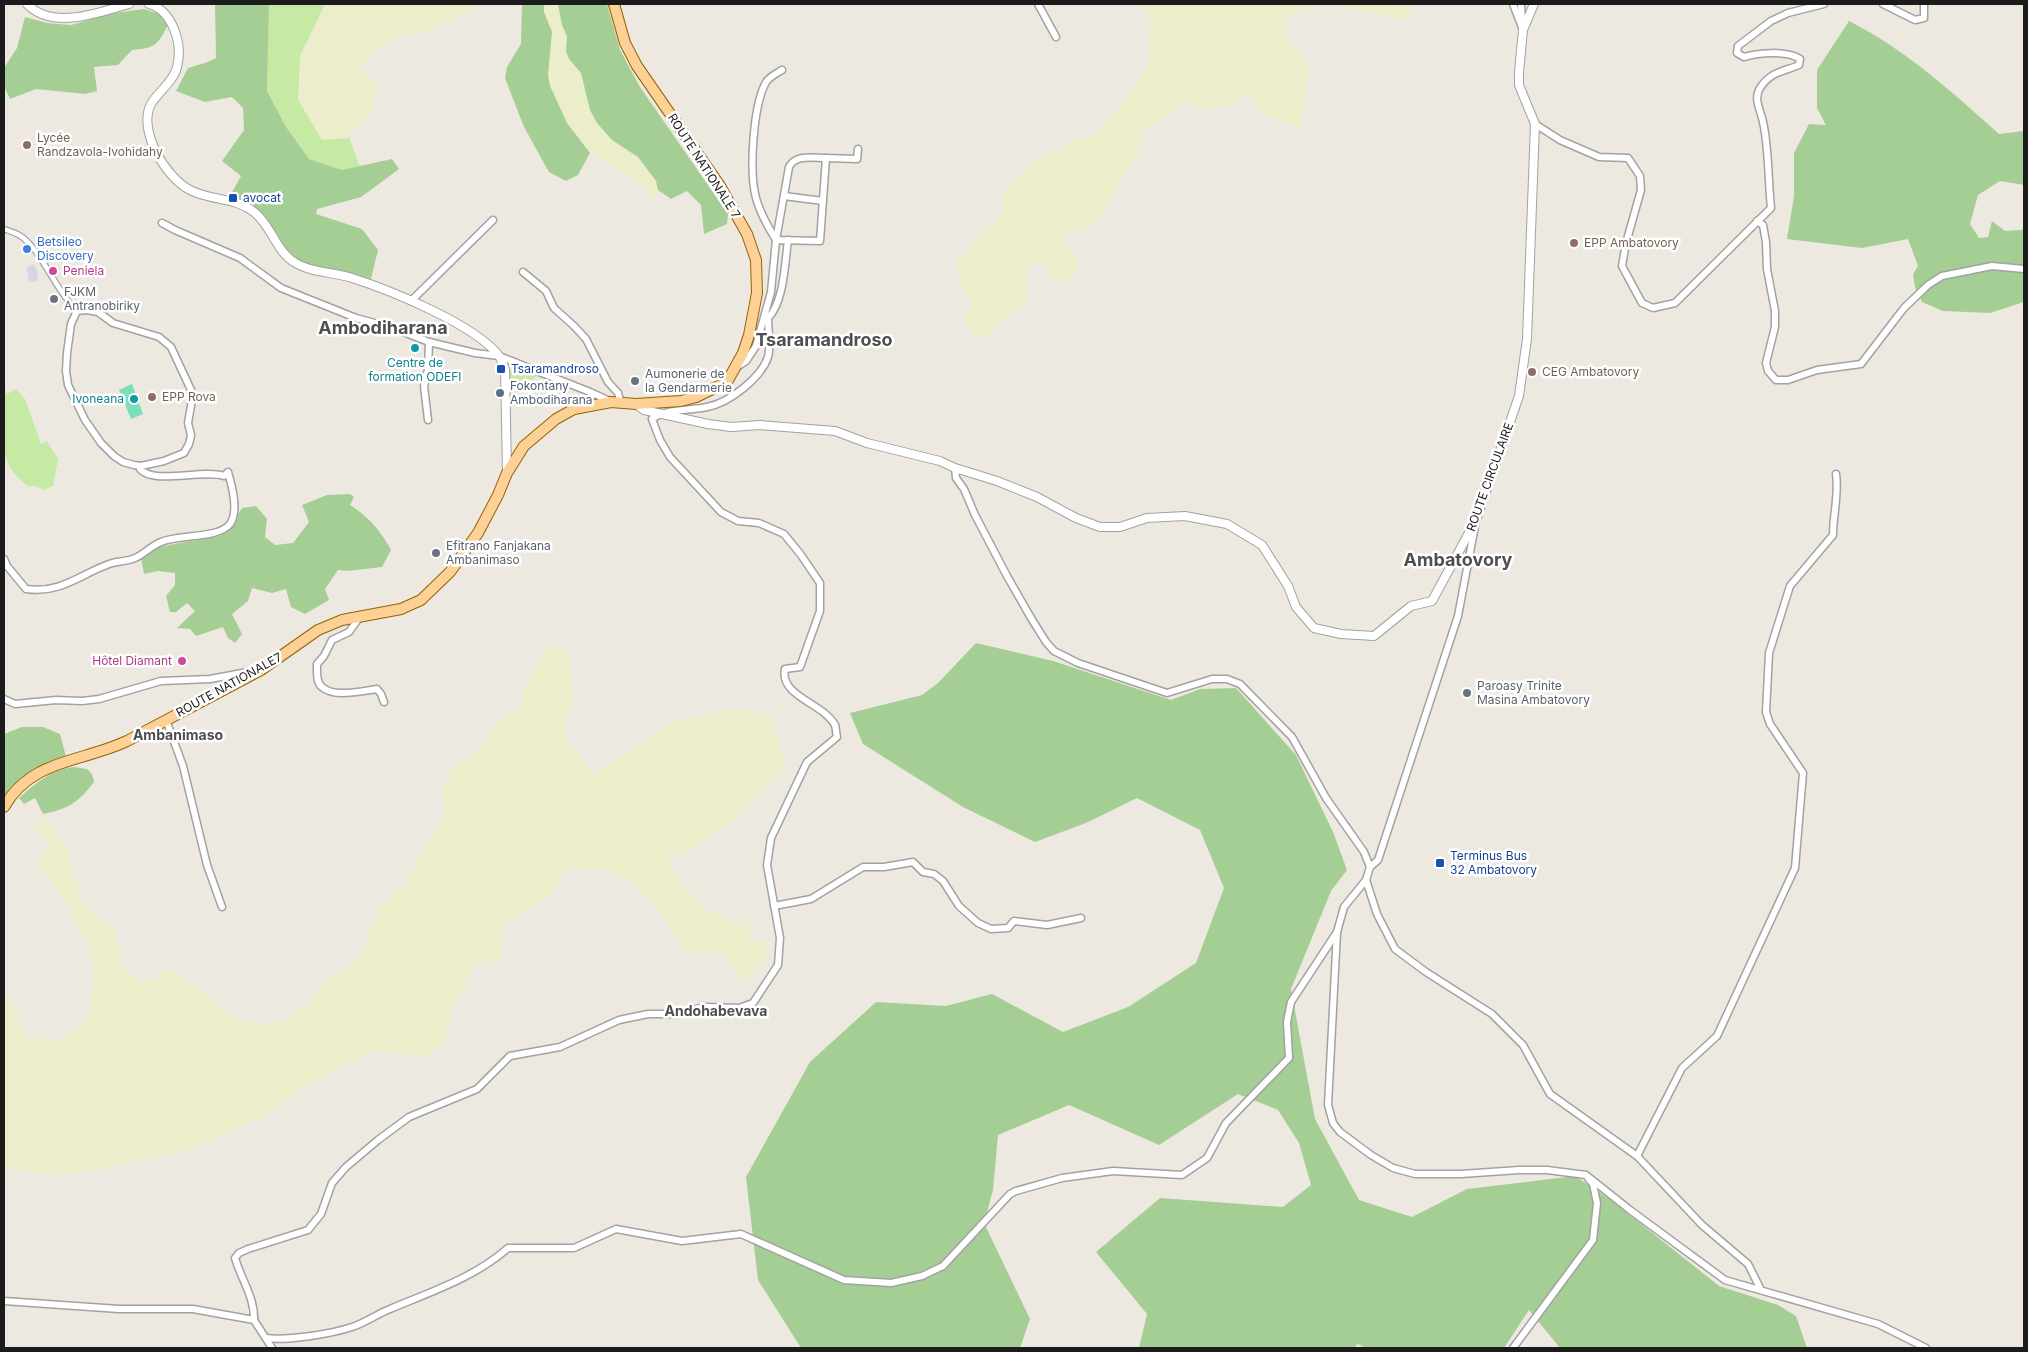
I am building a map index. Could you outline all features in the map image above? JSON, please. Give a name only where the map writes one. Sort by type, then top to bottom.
[{"type":"main road","name":"ROUTE NATIONALE 7","points":[[614,4],[625,43],[637,66],[720,186],[747,234],[756,260],[758,276],[752,317],[743,353],[727,382],[696,397],[660,408],[636,404]]},
{"type":"main road","name":"ROUTE NATIONALE7","points":[[4,807],[18,788],[43,770],[63,761],[112,748],[261,670],[318,630],[333,622],[401,609],[420,600],[432,591],[450,572],[478,533],[507,473],[524,446],[556,419],[574,409],[616,402],[636,404]]},
{"type":"street","points":[[27,4],[39,13],[52,17],[75,17],[129,4]]},
{"type":"street","points":[[149,4],[162,9],[169,18],[176,35],[177,68],[151,104],[146,124],[148,134],[168,170],[181,185],[192,191],[227,199],[250,209],[263,221],[293,262],[351,278],[411,301],[458,324],[494,350],[500,356],[505,369],[507,473]]},
{"type":"street","points":[[1038,4],[1056,37]]},
{"type":"street","points":[[1513,4],[1523,30]]},
{"type":"street","points":[[1521,4],[1523,30]]},
{"type":"street","name":"ROUTE CIRCULAIRE","points":[[660,408],[708,424],[731,427],[760,425],[835,431],[867,443],[940,461],[955,468],[997,481],[1029,494],[1076,518],[1100,527],[1120,527],[1147,518],[1185,516],[1226,524],[1262,545],[1288,586],[1296,607],[1314,628],[1341,634],[1374,636],[1411,606],[1432,601],[1476,520],[1502,448],[1518,396],[1526,348],[1535,124],[1519,85],[1519,72],[1523,30],[1534,4]]},
{"type":"street","points":[[1535,124],[1560,140],[1599,157],[1628,158],[1640,176],[1641,190],[1626,242],[1622,266],[1642,303],[1653,308],[1675,302],[1771,208],[1763,122],[1756,101],[1759,89],[1771,76],[1781,70],[1799,65],[1800,59],[1793,55],[1758,53],[1744,57],[1737,53],[1738,46],[1771,21],[1788,13],[1824,4]]},
{"type":"street","points":[[1883,4],[1915,20],[1924,18],[1924,4]]},
{"type":"street","points":[[776,240],[762,216],[756,198],[753,170],[754,135],[760,99],[765,83],[782,70]]},
{"type":"street","points":[[734,369],[746,362],[756,346],[771,292],[776,240],[792,162],[799,158],[857,159],[858,149]]},
{"type":"street","points":[[776,240],[820,241],[826,158]]},
{"type":"street","points":[[784,196],[823,201]]},
{"type":"street","points":[[411,301],[493,220]]},
{"type":"street","points":[[1757,221],[1763,225],[1767,269],[1775,311],[1775,327],[1766,363],[1768,371],[1776,380],[1788,380],[1817,370],[1860,364],[1904,308],[1928,285],[1942,276],[1992,266],[2024,269]]},
{"type":"street","points":[[162,223],[240,258],[281,288],[356,318],[393,328],[429,342],[475,353],[500,356],[616,402],[618,393],[608,382],[586,339],[554,308],[546,291],[533,278],[523,272]]},
{"type":"street","points":[[4,229],[18,234],[24,239],[76,311]]},
{"type":"street","points":[[272,1348],[254,1320],[254,1306],[238,1270],[235,1258],[239,1253],[308,1230],[321,1214],[332,1184],[346,1167],[378,1140],[409,1117],[477,1089],[510,1056],[560,1047],[619,1020],[648,1014],[678,1014],[704,1007],[739,1008],[753,1003],[778,965],[780,938],[767,865],[771,838],[807,762],[837,737],[835,726],[822,711],[788,688],[783,678],[785,669],[800,667],[820,611],[820,583],[801,554],[784,534],[759,523],[738,521],[721,512],[670,457],[652,419],[660,408],[710,407],[736,394],[756,377],[768,356],[768,318],[774,313],[780,293],[788,240]]},
{"type":"street","points":[[76,311],[98,312],[114,323],[159,337],[171,347],[191,390],[192,400],[188,423],[191,435],[184,453],[164,461],[140,466],[123,462],[101,443],[85,420],[68,385],[66,371],[67,353],[71,324],[76,311]]},
{"type":"street","points":[[428,420],[424,386],[428,369],[429,342]]},
{"type":"street","points":[[4,559],[7,566],[26,589],[45,590],[76,580],[107,564],[137,558],[160,542],[172,538],[218,532],[230,523],[234,516],[234,498],[228,472],[224,476],[216,474],[163,477],[143,473],[140,470],[140,466]]},
{"type":"street","points":[[955,468],[956,478],[964,489],[975,516],[1007,576],[1046,642],[1054,651],[1078,663],[1167,693],[1212,679],[1227,679],[1240,684],[1292,737],[1326,798],[1364,852],[1370,867]]},
{"type":"street","points":[[1637,1156],[1682,1068],[1717,1036],[1795,868],[1803,773],[1770,724],[1768,718],[1766,704],[1769,653],[1790,586],[1833,535],[1833,519],[1838,491],[1836,474]]},
{"type":"street","points":[[1476,520],[1458,616],[1378,860],[1370,867],[1366,880],[1344,907],[1337,932],[1331,1077],[1328,1105],[1333,1124],[1340,1132],[1371,1155],[1393,1168],[1415,1174],[1547,1170],[1586,1175],[1725,1280],[1878,1324],[1926,1348]]},
{"type":"street","points":[[358,618],[349,632],[332,640],[324,656],[317,664],[319,683],[322,688],[336,693],[376,689],[381,694],[384,702]]},
{"type":"street","points":[[4,699],[15,704],[56,700],[82,701],[99,699],[161,682],[210,679],[261,670]]},
{"type":"street","points":[[166,720],[183,766],[206,865],[222,906]]},
{"type":"street","points":[[774,906],[811,899],[863,867],[884,867],[913,862],[922,872],[934,874],[943,881],[966,914],[978,923],[991,929],[1008,928],[1014,921],[1047,925],[1081,918]]},
{"type":"street","points":[[1366,880],[1377,914],[1394,950],[1492,1014],[1523,1045],[1550,1094],[1637,1156],[1702,1225],[1748,1264],[1761,1290]]},
{"type":"street","points":[[266,1338],[280,1340],[352,1327],[389,1309],[435,1292],[494,1260],[508,1248],[574,1248],[616,1229],[682,1241],[740,1234],[844,1280],[891,1282],[922,1276],[943,1266],[1010,1194],[1016,1191],[1062,1178],[1113,1171],[1182,1175],[1207,1158],[1226,1123],[1289,1058],[1287,1022],[1291,1002],[1337,932]]},
{"type":"street","points":[[1513,1348],[1593,1240],[1597,1203],[1592,1184],[1586,1175]]},
{"type":"street","points":[[4,1301],[119,1309],[194,1309],[254,1320]]},
{"type":"green space","points":[[215,4],[269,4],[267,91],[286,127],[309,159],[342,170],[392,159],[399,169],[361,197],[317,209],[316,214],[362,229],[378,250],[371,279],[300,264],[288,252],[267,219],[251,204],[231,194],[241,176],[222,161],[244,130],[243,108],[232,97],[205,102],[176,91],[188,68],[216,58]]},
{"type":"green space","points":[[269,4],[325,4],[300,56],[298,100],[322,140],[349,138],[360,166],[342,170],[309,159],[286,127],[267,91]]},
{"type":"green space","points":[[325,4],[484,4],[452,21],[430,30],[407,34],[372,52],[359,71],[380,83],[371,112],[349,138],[322,140],[298,100],[300,56]]},
{"type":"green space","points":[[522,4],[544,4],[544,12],[552,32],[548,75],[550,86],[567,123],[590,153],[578,175],[566,181],[549,172],[524,127],[505,78],[507,67],[521,44]]},
{"type":"green space","points":[[544,4],[558,4],[562,25],[567,36],[566,42],[569,59],[581,73],[590,110],[612,140],[638,157],[656,181],[658,190],[655,196],[650,196],[641,184],[590,153],[567,123],[550,86],[548,75],[552,32],[544,12]]},
{"type":"green space","points":[[558,4],[607,4],[620,50],[640,87],[728,214],[727,224],[704,234],[701,205],[687,191],[671,199],[658,190],[656,181],[638,157],[612,140],[597,123],[590,110],[581,73],[569,59],[566,51],[567,36],[562,25]]},
{"type":"green space","points":[[1145,4],[1327,4],[1288,16],[1285,35],[1310,66],[1300,128],[1258,111],[1247,94],[1231,105],[1199,110],[1186,102],[1158,122],[1146,128],[1139,148],[1101,218],[1081,233],[1070,230],[1064,242],[1079,259],[1075,273],[1065,283],[1051,276],[1048,265],[1029,263],[1025,280],[1030,285],[1026,306],[1007,316],[987,335],[974,338],[962,316],[974,304],[963,293],[956,264],[980,235],[1002,215],[1004,209],[1001,199],[1027,166],[1074,141],[1099,133],[1143,75],[1151,57],[1148,37],[1154,31]]},
{"type":"green space","points":[[1327,4],[1411,4],[1409,21]]},
{"type":"green space","points":[[144,9],[159,14],[168,25],[164,32],[154,45],[132,50],[118,65],[94,67],[97,91],[85,94],[36,89],[10,99],[4,86],[4,68],[17,48],[25,17],[47,23],[71,25],[114,13]]},
{"type":"green space","points":[[1849,21],[1870,32],[1909,58],[1946,87],[1999,134],[2024,131],[2024,185],[2000,181],[1978,195],[1970,224],[1979,238],[1988,237],[1992,221],[2005,231],[2022,230],[2024,228],[2024,302],[1990,313],[1943,311],[1922,302],[1915,287],[1913,274],[1918,266],[1908,239],[1862,248],[1787,239],[1794,196],[1794,153],[1809,124],[1826,125],[1817,108],[1817,70]]},
{"type":"green space","points":[[514,368],[537,376],[513,392],[515,394],[510,398],[509,371]]},
{"type":"green space","points":[[132,384],[143,414],[131,419],[119,390]]},
{"type":"green space","points":[[4,387],[7,394],[16,389],[25,399],[41,444],[47,441],[58,459],[53,486],[44,490],[33,485],[29,487],[16,476],[7,461],[3,434]]},
{"type":"green space","points":[[350,494],[354,497],[350,505],[374,524],[391,550],[382,567],[347,571],[338,570],[325,589],[329,600],[305,614],[291,607],[286,589],[272,593],[252,588],[248,601],[232,614],[242,634],[235,643],[228,638],[223,627],[196,636],[190,629],[177,628],[195,611],[187,603],[176,612],[170,612],[166,596],[175,585],[175,573],[158,571],[144,574],[141,558],[159,547],[222,535],[230,527],[242,508],[256,506],[267,519],[265,537],[275,545],[293,543],[309,522],[302,505],[327,495]]},
{"type":"green space","points":[[976,643],[1053,661],[1171,700],[1200,689],[1236,688],[1296,755],[1333,832],[1347,870],[1331,891],[1291,989],[1315,1119],[1359,1200],[1412,1217],[1467,1189],[1575,1176],[1611,1200],[1719,1286],[1778,1305],[1796,1316],[1807,1348],[1560,1348],[1529,1310],[1504,1348],[1366,1348],[1358,1344],[1354,1348],[1139,1348],[1147,1314],[1096,1252],[1160,1198],[1283,1207],[1311,1185],[1299,1143],[1278,1110],[1238,1094],[1159,1145],[1069,1105],[998,1135],[993,1190],[984,1223],[1030,1319],[1020,1348],[801,1348],[758,1280],[746,1177],[810,1062],[876,1002],[946,1006],[992,994],[1063,1032],[1128,1007],[1196,963],[1224,888],[1200,830],[1137,798],[1086,823],[1035,842],[963,807],[863,744],[850,713],[922,695],[938,683]]},
{"type":"green space","points":[[560,645],[567,650],[570,657],[574,703],[563,727],[567,740],[594,773],[675,721],[725,710],[749,709],[773,717],[785,769],[734,820],[683,856],[669,853],[673,873],[706,909],[739,924],[747,919],[751,941],[769,942],[764,962],[745,980],[739,978],[721,952],[686,953],[656,907],[636,885],[606,870],[567,868],[551,895],[510,920],[501,937],[502,958],[474,965],[452,1010],[444,1044],[424,1057],[376,1050],[306,1086],[260,1118],[192,1149],[101,1170],[56,1175],[4,1169],[4,991],[27,1037],[58,1041],[89,1017],[94,973],[87,946],[60,892],[36,865],[50,845],[34,827],[46,818],[65,842],[82,900],[92,914],[114,927],[124,968],[142,981],[155,980],[163,969],[187,979],[233,1017],[262,1024],[287,1019],[312,1002],[321,986],[359,960],[376,915],[389,897],[402,889],[445,809],[442,789],[456,761],[466,761],[482,747],[502,719],[521,705],[525,686],[546,649]]},
{"type":"green space","points":[[22,727],[43,727],[60,734],[66,757],[4,803],[4,734]]},
{"type":"green space","points":[[74,767],[87,769],[92,774],[94,782],[72,804],[43,814],[35,798],[24,804],[19,798],[44,778],[58,771]]},
{"type":"shaded area","points":[[33,264],[37,270],[38,281],[29,282],[27,267]]},
{"type":"place","name":"Lycée Randzavola-Ivohidahy","points":[[27,145]]},
{"type":"place","name":"avocat","points":[[233,198]]},
{"type":"place","name":"EPP Ambatovory","points":[[1574,243]]},
{"type":"place","name":"Betsileo Discovery","points":[[27,249]]},
{"type":"place","name":"Peniela","points":[[53,271]]},
{"type":"place","name":"FJKM Antranobiriky","points":[[54,299]]},
{"type":"place","name":"Centre de formation ODEFI","points":[[415,348]]},
{"type":"place","name":"Tsaramandroso","points":[[501,369]]},
{"type":"place","name":"CEG Ambatovory","points":[[1532,372]]},
{"type":"place","name":"Aumonerie de la Gendarmerie","points":[[635,381]]},
{"type":"place","name":"Fokontany Ambodiharana","points":[[500,393]]},
{"type":"place","name":"EPP Rova","points":[[152,397]]},
{"type":"place","name":"Ivoneana","points":[[134,399]]},
{"type":"place","name":"Efitrano Fanjakana Ambanimaso","points":[[436,553]]},
{"type":"place","name":"Hôtel Diamant","points":[[182,661]]},
{"type":"place","name":"Paroasy Trinite Masina Ambatovory","points":[[1467,693]]},
{"type":"place","name":"Terminus Bus 32 Ambatovory","points":[[1440,863]]},
{"type":"district","name":"Ambodiharana","points":[[383,328]]},
{"type":"district","name":"Tsaramandroso","points":[[824,340]]},
{"type":"district","name":"Ambatovory","points":[[1458,560]]},
{"type":"district","name":"Ambanimaso","points":[[178,735]]},
{"type":"district","name":"Andohabevava","points":[[716,1011]]}]
